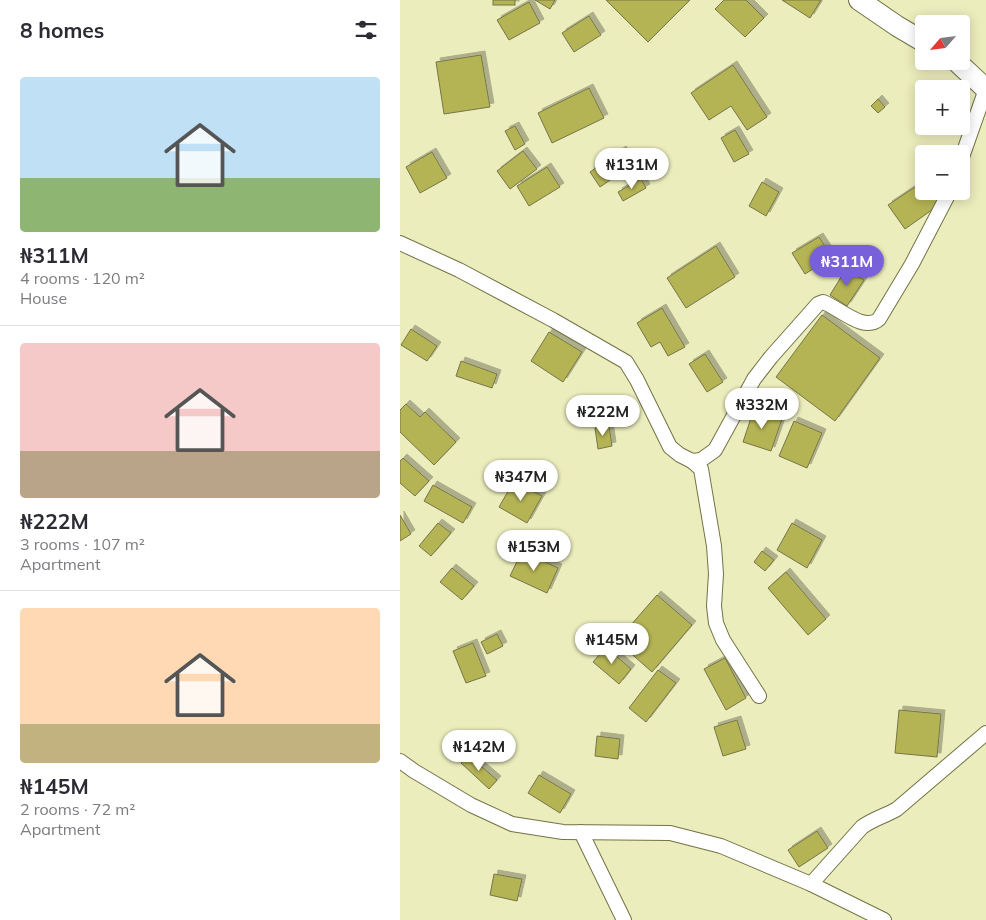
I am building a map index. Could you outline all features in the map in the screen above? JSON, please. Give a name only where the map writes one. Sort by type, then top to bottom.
[{"type":"main road","points":[[859,0],[915,37]]},
{"type":"main road","points":[[966,70],[986,89]]},
{"type":"street","points":[[966,145],[986,89]]},
{"type":"street","points":[[692,461],[701,460],[715,450],[754,379],[818,304],[823,302],[828,304],[857,321],[866,324],[874,323],[879,319],[912,264],[945,200]]},
{"type":"street","points":[[400,243],[476,279],[626,362],[670,447],[701,469],[714,546],[716,574],[714,606],[716,623],[723,640],[759,696]]},
{"type":"street","points":[[810,884],[862,827],[897,809],[986,733]]},
{"type":"street","points":[[400,761],[471,805],[512,824],[563,832],[670,833],[721,846],[810,884],[884,920]]},
{"type":"street","points":[[581,832],[624,920]]},
{"type":"building","points":[[493,0],[515,0],[515,5],[493,5]]},
{"type":"building","points":[[535,0],[555,0],[550,9]]},
{"type":"building","points":[[606,0],[690,0],[648,42]]},
{"type":"building","points":[[724,0],[746,0],[764,18],[745,37],[715,9]]},
{"type":"building","points":[[782,0],[821,0],[810,18]]},
{"type":"building","points":[[529,2],[540,23],[509,40],[497,20]]},
{"type":"building","points":[[589,16],[601,35],[574,52],[562,33]]},
{"type":"building","points":[[481,55],[490,107],[444,114],[436,62]]},
{"type":"building","points":[[733,65],[767,117],[747,130],[731,106],[709,120],[691,93]]},
{"type":"building","points":[[589,88],[604,118],[552,143],[538,113]]},
{"type":"building","points":[[878,99],[885,107],[878,113],[871,106]]},
{"type":"building","points":[[515,126],[525,144],[515,150],[505,131]]},
{"type":"building","points":[[735,130],[749,154],[734,162],[721,138]]},
{"type":"building","points":[[622,150],[632,165],[600,187],[590,172]]},
{"type":"building","points":[[523,151],[537,169],[510,189],[497,171]]},
{"type":"building","points":[[432,152],[447,178],[420,193],[406,167]]},
{"type":"building","points":[[547,167],[560,187],[529,206],[517,186]]},
{"type":"building","points":[[641,179],[646,188],[623,201],[618,192]]},
{"type":"building","points":[[762,182],[779,192],[766,216],[749,206]]},
{"type":"building","points":[[915,187],[915,200],[942,200],[943,202],[905,229],[888,205]]},
{"type":"building","points":[[819,237],[832,257],[805,274],[792,253]]},
{"type":"building","points":[[716,246],[735,277],[686,308],[667,278]]},
{"type":"building","points":[[846,269],[864,280],[847,306],[830,295]]},
{"type":"building","points":[[662,308],[685,347],[668,356],[660,342],[651,347],[637,323]]},
{"type":"building","points":[[822,315],[880,358],[835,421],[776,377]]},
{"type":"building","points":[[411,329],[437,346],[427,361],[401,345]]},
{"type":"building","points":[[549,332],[582,352],[563,382],[531,361]]},
{"type":"building","points":[[705,354],[723,382],[707,392],[689,364]]},
{"type":"building","points":[[461,361],[497,374],[492,388],[456,376]]},
{"type":"building","points":[[406,404],[420,417],[425,412],[456,442],[434,465],[400,432],[400,410]]},
{"type":"building","points":[[754,409],[782,419],[771,451],[743,442]]},
{"type":"building","points":[[794,421],[822,433],[807,468],[779,456]]},
{"type":"building","points":[[609,426],[612,446],[598,449],[595,428]]},
{"type":"building","points":[[403,458],[429,481],[415,496],[400,483],[400,461]]},
{"type":"building","points":[[514,481],[542,496],[527,523],[499,507]]},
{"type":"building","points":[[433,485],[472,507],[463,523],[424,501]]},
{"type":"building","points":[[400,515],[411,534],[400,541]]},
{"type":"building","points":[[438,523],[451,533],[431,556],[419,546]]},
{"type":"building","points":[[792,523],[822,540],[807,568],[777,550]]},
{"type":"building","points":[[522,551],[558,568],[547,593],[510,576]]},
{"type":"building","points":[[762,551],[774,560],[765,571],[754,562]]},
{"type":"building","points":[[452,568],[474,586],[462,600],[440,582]]},
{"type":"building","points":[[786,572],[826,619],[808,635],[768,588]]},
{"type":"building","points":[[657,595],[692,625],[652,672],[617,641]]},
{"type":"building","points":[[497,634],[503,646],[487,654],[481,642]]},
{"type":"building","points":[[473,643],[486,676],[466,683],[453,651]]},
{"type":"building","points":[[606,647],[631,669],[619,684],[593,662]]},
{"type":"building","points":[[725,658],[746,698],[726,710],[704,669]]},
{"type":"building","points":[[658,670],[676,683],[646,722],[629,708]]},
{"type":"building","points":[[899,710],[941,714],[937,757],[895,753]]},
{"type":"building","points":[[737,720],[746,749],[723,756],[714,727]]},
{"type":"building","points":[[597,736],[620,739],[618,759],[595,756]]},
{"type":"building","points":[[468,755],[497,780],[489,789],[461,763]]},
{"type":"building","points":[[539,775],[571,794],[560,813],[528,793]]},
{"type":"building","points":[[817,831],[828,848],[799,867],[788,850]]},
{"type":"building","points":[[494,874],[522,879],[517,901],[490,895]]}]
